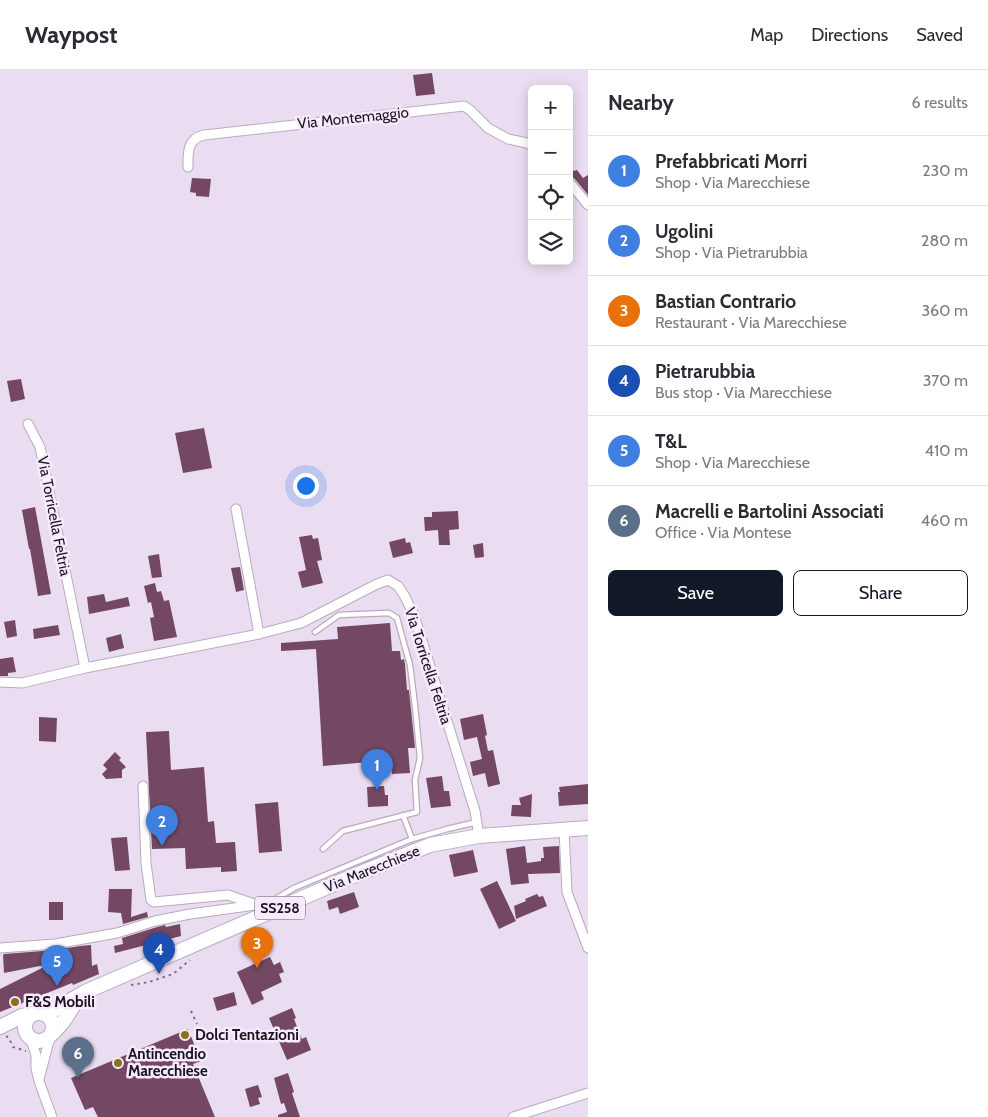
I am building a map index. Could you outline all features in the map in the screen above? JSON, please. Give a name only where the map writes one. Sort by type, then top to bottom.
[{"type":"main road","name":"Via Marecchiese","points":[[0,1031],[22,1016],[54,1010],[85,992],[356,875],[430,846],[480,836],[588,828]]},
{"type":"main road","name":"Via Marecchiese","points":[[51,1035],[85,992]]},
{"type":"main road","points":[[0,1031],[12,1030],[42,1042],[51,1035],[53,1024],[48,1016],[39,1014],[26,1020],[28,1036]]},
{"type":"street","name":"Via Montemaggio","points":[[188,167],[188,151],[192,140],[204,135],[464,106],[488,128],[508,139],[528,144]]},
{"type":"street","points":[[573,187],[588,205]]},
{"type":"street","name":"Via Torricella Feltria","points":[[28,424],[40,447],[85,668]]},
{"type":"street","points":[[236,509],[259,634]]},
{"type":"street","name":"Via Torricella Feltria","points":[[0,682],[22,683],[85,668],[259,634],[302,623],[388,580],[398,586],[414,615],[480,836]]},
{"type":"street","points":[[143,786],[146,865],[151,900],[154,902],[170,899],[228,896],[256,905]]},
{"type":"street","points":[[564,830],[567,892],[588,948]]},
{"type":"street","points":[[0,948],[55,944],[117,933],[155,921],[190,914],[293,902]]},
{"type":"street","points":[[39,1081],[51,1035]]},
{"type":"street","points":[[28,1036],[36,1055],[36,1069],[39,1081],[52,1117]]},
{"type":"street","points":[[513,1117],[588,1093]]},
{"type":"lane","points":[[315,632],[339,615],[389,613],[397,618],[410,665],[420,758],[414,780],[417,812],[343,831],[323,849]]},
{"type":"lane","points":[[403,815],[412,839]]},
{"type":"lane","points":[[267,904],[294,888],[412,839],[477,822]]},
{"type":"path","points":[[129,986],[173,974],[194,957]]},
{"type":"path","points":[[191,1011],[197,1024]]},
{"type":"path","points":[[0,1031],[9,1038],[13,1047],[36,1055]]},
{"type":"building","points":[[432,73],[435,94],[416,96],[413,75]]},
{"type":"building","points":[[573,170],[577,170],[583,178],[588,175],[588,195],[574,178]]},
{"type":"building","points":[[192,178],[211,179],[209,197],[196,196],[196,193],[190,192]]},
{"type":"building","points":[[21,379],[25,399],[11,402],[7,381]]},
{"type":"building","points":[[204,428],[212,468],[183,473],[175,433]]},
{"type":"building","points":[[35,507],[51,594],[38,596],[22,510]]},
{"type":"building","points":[[458,511],[459,529],[449,530],[450,545],[439,545],[438,530],[425,531],[424,517],[432,517],[432,512]]},
{"type":"building","points":[[312,535],[313,539],[318,538],[322,560],[317,561],[323,583],[302,588],[298,572],[306,570],[299,537]]},
{"type":"building","points":[[405,538],[406,543],[410,542],[413,553],[393,558],[389,542]]},
{"type":"building","points":[[483,543],[484,557],[475,558],[473,545]]},
{"type":"building","points":[[159,554],[162,577],[152,578],[148,556]]},
{"type":"building","points":[[240,567],[244,590],[236,592],[231,568]]},
{"type":"building","points":[[155,583],[157,592],[161,591],[164,601],[169,600],[177,637],[154,641],[150,618],[154,617],[151,602],[148,603],[144,586]]},
{"type":"building","points":[[104,594],[106,602],[128,597],[130,606],[89,614],[87,597]]},
{"type":"building","points":[[15,620],[17,636],[7,638],[4,622]]},
{"type":"building","points":[[390,623],[392,651],[400,651],[401,660],[404,659],[407,690],[409,690],[415,748],[408,748],[410,773],[392,774],[392,760],[323,766],[316,649],[281,651],[281,643],[338,639],[337,627]]},
{"type":"building","points":[[58,625],[60,635],[34,639],[33,629]]},
{"type":"building","points":[[121,634],[124,648],[109,652],[106,638]]},
{"type":"building","points":[[13,657],[16,672],[8,673],[8,676],[0,676],[0,659]]},
{"type":"building","points":[[483,714],[488,751],[493,750],[500,784],[488,787],[485,773],[473,776],[470,762],[482,759],[477,737],[464,740],[460,719]]},
{"type":"building","points":[[39,717],[57,718],[56,742],[39,741]]},
{"type":"building","points":[[169,731],[171,770],[204,767],[208,822],[214,821],[216,843],[235,842],[237,871],[221,872],[221,867],[186,869],[185,848],[152,849],[146,732]]},
{"type":"building","points":[[115,752],[121,758],[119,760],[126,767],[122,770],[122,778],[106,779],[102,774],[107,769],[103,765]]},
{"type":"building","points":[[442,776],[444,791],[449,791],[451,806],[431,808],[426,778]]},
{"type":"building","points":[[588,784],[588,804],[559,806],[559,787]]},
{"type":"building","points":[[384,786],[385,795],[388,795],[388,806],[368,807],[367,787]]},
{"type":"building","points":[[532,794],[531,817],[511,816],[512,805],[521,805],[519,798]]},
{"type":"building","points":[[278,802],[282,851],[259,853],[255,804]]},
{"type":"building","points":[[127,837],[130,870],[115,871],[111,838]]},
{"type":"building","points":[[525,846],[527,863],[541,861],[541,858],[544,858],[543,847],[559,846],[560,873],[528,874],[529,883],[511,885],[506,849]]},
{"type":"building","points":[[473,850],[478,872],[454,877],[449,855]]},
{"type":"building","points":[[497,881],[516,921],[499,929],[480,889]]},
{"type":"building","points":[[109,889],[132,889],[131,917],[147,912],[148,917],[123,924],[121,913],[108,912]]},
{"type":"building","points":[[354,892],[359,907],[340,914],[338,907],[329,910],[327,901]]},
{"type":"building","points":[[537,894],[539,897],[543,896],[547,906],[516,919],[514,906]]},
{"type":"building","points":[[49,902],[63,902],[63,920],[49,920]]},
{"type":"building","points":[[180,924],[181,936],[115,953],[114,946],[123,944],[122,938],[165,925],[166,927]]},
{"type":"building","points":[[91,945],[92,966],[97,964],[99,974],[0,1012],[0,989],[46,966],[4,973],[4,954]]},
{"type":"building","points":[[270,957],[274,965],[280,962],[284,972],[279,974],[282,982],[261,992],[264,999],[252,1005],[237,972]]},
{"type":"building","points":[[234,992],[237,1005],[217,1011],[213,998]]},
{"type":"building","points":[[292,1008],[302,1039],[306,1037],[311,1050],[287,1060],[269,1018]]},
{"type":"building","points":[[188,1029],[201,1061],[193,1064],[215,1117],[98,1117],[93,1107],[85,1110],[71,1078]]},
{"type":"building","points":[[288,1073],[300,1117],[278,1117],[278,1115],[287,1112],[284,1103],[281,1104],[274,1078]]},
{"type":"building","points":[[258,1085],[262,1097],[258,1098],[260,1104],[250,1107],[245,1089]]},
{"type":"place","name":"Prefabbricati Morri","points":[[377,790]]},
{"type":"place","name":"Ugolini","points":[[162,846]]},
{"type":"place","name":"Bastian Contrario","points":[[257,968]]},
{"type":"place","name":"Pietrarubbia","points":[[159,974]]},
{"type":"place","name":"T&L","points":[[57,986]]},
{"type":"place","name":"F&S Mobili","points":[[15,1002]]},
{"type":"place","name":"Dolci Tentazioni","points":[[185,1035]]},
{"type":"place","name":"Antincendio Marecchiese","points":[[118,1063]]},
{"type":"place","name":"Macrelli e Bartolini Associati","points":[[78,1078]]}]
